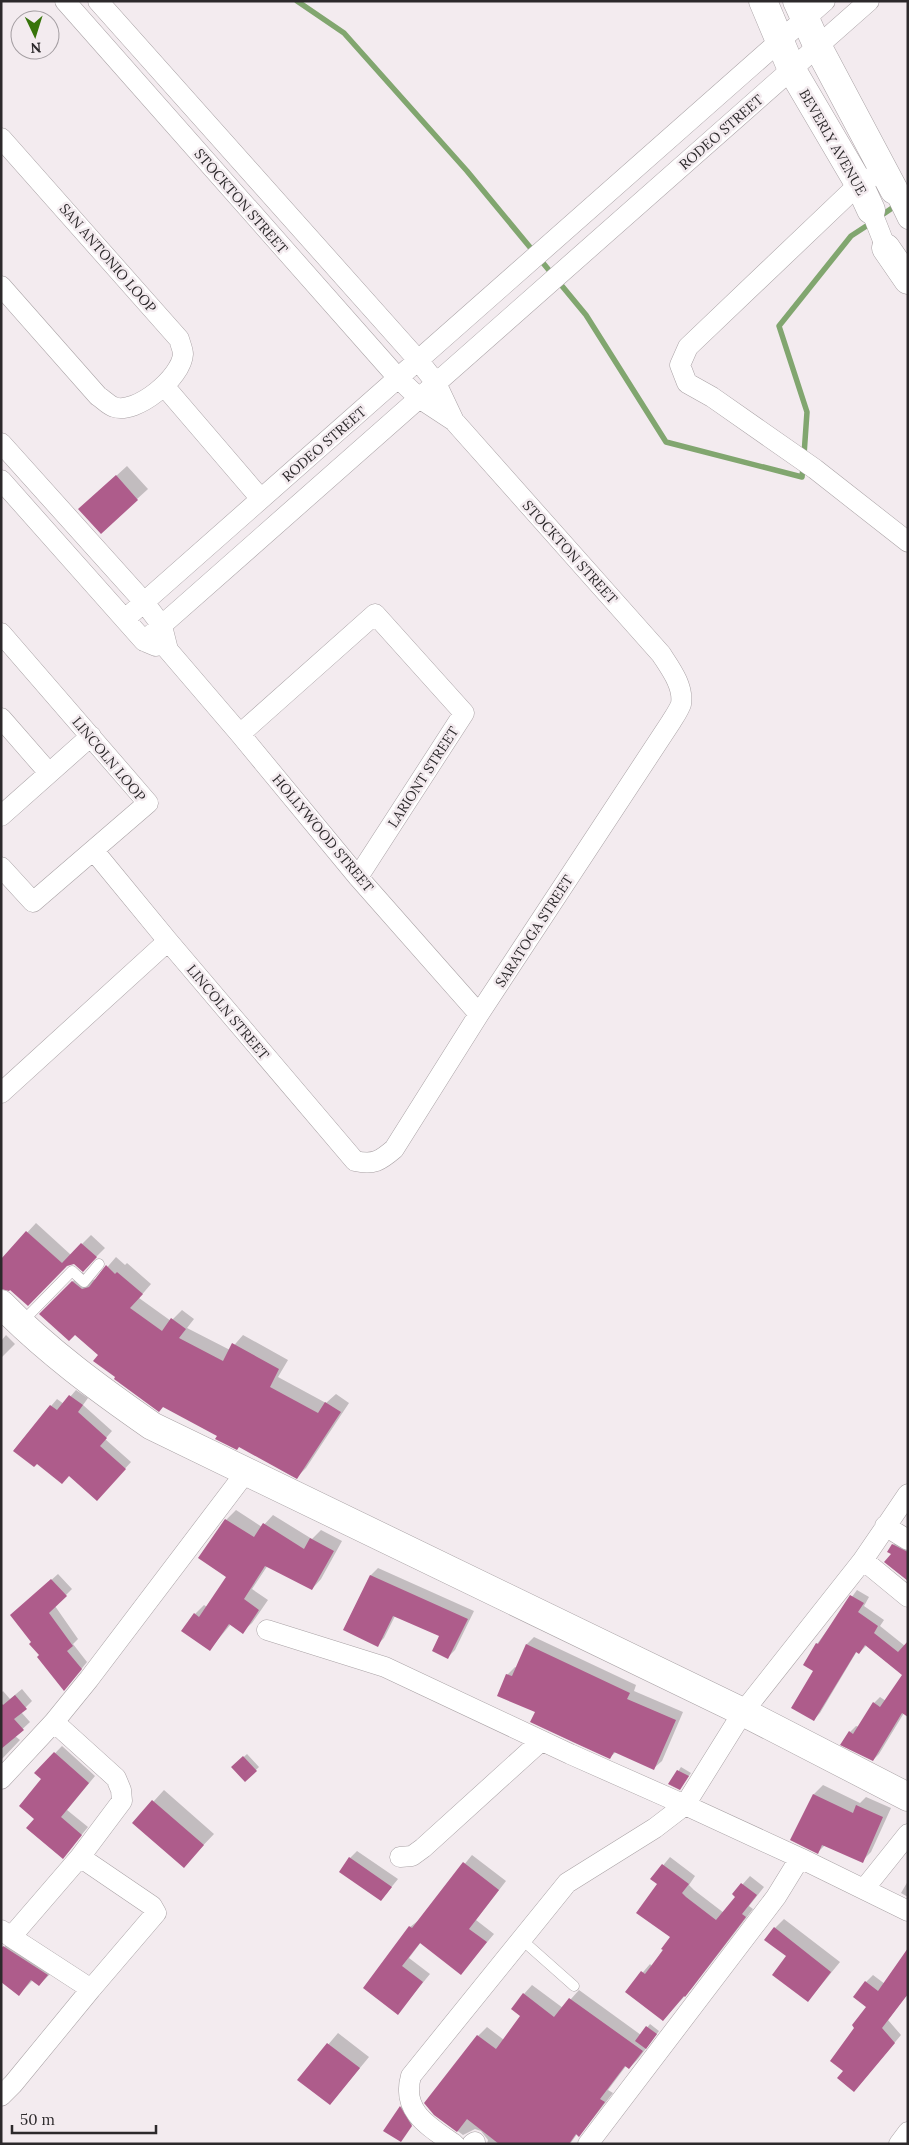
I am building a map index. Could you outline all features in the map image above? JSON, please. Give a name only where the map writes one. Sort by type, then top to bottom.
[{"type":"street","name":"STOCKTON STREET","points":[[65,1],[398,378],[420,398],[454,421],[661,654],[680,687]]},
{"type":"street","name":"STOCKTON STREET","points":[[98,1],[418,360],[436,383],[454,421]]},
{"type":"street","name":"BEVERLY AVENUE","points":[[763,1],[792,70],[859,184],[886,248],[908,280]]},
{"type":"street","name":"RODEO STREET","points":[[144,641],[870,1]]},
{"type":"street","name":"RODEO STREET","points":[[125,619],[780,41],[809,7]]},
{"type":"street","points":[[809,7],[818,47],[890,180],[908,219]]},
{"type":"street","name":"SAN ANTONIO LOOP","points":[[1,138],[179,339],[183,355],[165,387],[130,407],[115,407],[98,396],[1,286]]},
{"type":"street","points":[[890,180],[859,184],[688,347],[680,365],[687,383],[712,397],[815,469],[908,542]]},
{"type":"street","points":[[165,387],[261,499]]},
{"type":"street","points":[[1,443],[144,602],[162,626],[168,650]]},
{"type":"street","points":[[1,480],[144,641],[168,650]]},
{"type":"street","name":"LARIONT STREET","points":[[240,734],[375,614],[464,712],[358,878]]},
{"type":"street","name":"LINCOLN LOOP","points":[[1,633],[148,802],[33,902],[1,867]]},
{"type":"street","name":"HOLLYWOOD STREET","points":[[168,650],[240,734],[358,878],[479,1014]]},
{"type":"street","name":"SARATOGA STREET","points":[[369,1164],[382,1159],[394,1148],[479,1014],[672,722],[680,704],[680,687]]},
{"type":"street","points":[[1,718],[49,773]]},
{"type":"street","points":[[5,805],[49,773],[90,736]]},
{"type":"street","name":"LINCOLN STREET","points":[[94,850],[168,941],[355,1161],[369,1164]]},
{"type":"street","points":[[1,1093],[168,941]]},
{"type":"street","points":[[1,1304],[20,1324],[92,1384],[152,1426],[744,1712],[908,1796]]},
{"type":"street","points":[[1,1779],[54,1722],[89,1679],[246,1472]]},
{"type":"street","points":[[454,2144],[415,2113],[407,2090],[411,2076],[567,1883],[656,1828],[685,1804],[744,1712],[863,1560],[908,1494]]},
{"type":"street","points":[[885,1526],[908,1540]]},
{"type":"street","points":[[863,1560],[908,1597]]},
{"type":"street","points":[[267,1630],[385,1667],[541,1741],[685,1804],[908,1911]]},
{"type":"street","points":[[54,1722],[116,1778],[121,1790],[122,1801],[80,1858],[6,1933],[91,1989]]},
{"type":"street","points":[[400,1858],[412,1856],[422,1848],[541,1741]]},
{"type":"street","points":[[864,1889],[908,1834]]},
{"type":"street","points":[[1,2096],[156,1913],[152,1906],[80,1858]]},
{"type":"street","points":[[588,2144],[776,1898],[800,1858]]},
{"type":"street","points":[[899,2144],[908,2132]]},
{"type":"lane","points":[[20,1324],[72,1271],[84,1282],[99,1264]]},
{"type":"lane","points":[[521,1939],[574,1986]]},
{"type":"building","points":[[116,475],[138,500],[101,534],[78,509]]},
{"type":"building","points":[[26,1231],[62,1263],[81,1243],[97,1257],[83,1272],[74,1264],[67,1266],[28,1306],[10,1290],[1,1289],[1,1259]]},
{"type":"building","points":[[106,1265],[115,1274],[117,1272],[143,1294],[130,1308],[162,1331],[171,1318],[186,1329],[179,1338],[223,1361],[232,1343],[279,1369],[270,1387],[318,1413],[325,1402],[341,1412],[297,1479],[239,1447],[237,1450],[215,1439],[217,1436],[163,1407],[159,1412],[93,1361],[98,1355],[75,1335],[69,1341],[39,1314],[72,1281],[82,1289],[89,1287]]},
{"type":"building","points":[[69,1395],[83,1405],[78,1412],[107,1438],[100,1446],[126,1469],[97,1501],[69,1476],[62,1484],[37,1464],[34,1467],[13,1451],[50,1405],[57,1410]]},
{"type":"building","points":[[225,1519],[254,1537],[263,1523],[304,1549],[310,1538],[334,1551],[312,1590],[265,1566],[244,1599],[259,1610],[243,1634],[229,1624],[210,1651],[181,1631],[194,1613],[199,1617],[226,1577],[198,1558]]},
{"type":"building","points":[[892,1544],[908,1552],[908,1581],[884,1562],[891,1554],[887,1552]]},
{"type":"building","points":[[370,1575],[468,1619],[448,1659],[432,1651],[439,1636],[393,1616],[378,1647],[343,1630]]},
{"type":"building","points":[[51,1579],[67,1596],[49,1613],[73,1646],[67,1651],[82,1669],[64,1691],[37,1657],[39,1655],[29,1644],[31,1642],[10,1615]]},
{"type":"building","points":[[850,1595],[864,1603],[858,1612],[878,1626],[874,1633],[898,1652],[908,1641],[908,1717],[902,1713],[873,1761],[840,1745],[849,1731],[853,1734],[873,1702],[880,1707],[902,1675],[865,1645],[859,1654],[856,1652],[814,1721],[791,1708],[813,1671],[803,1665]]},
{"type":"building","points":[[526,1644],[630,1693],[627,1699],[676,1720],[654,1770],[614,1752],[610,1759],[530,1722],[535,1712],[497,1696],[506,1674],[512,1676]]},
{"type":"building","points":[[15,1695],[27,1709],[14,1719],[24,1730],[1,1749],[1,1703],[3,1705]]},
{"type":"building","points":[[54,1752],[89,1783],[61,1817],[82,1835],[63,1859],[26,1828],[34,1819],[19,1806],[41,1779],[34,1773]]},
{"type":"building","points":[[243,1756],[257,1771],[245,1782],[231,1767]]},
{"type":"building","points":[[677,1770],[689,1776],[680,1790],[668,1784]]},
{"type":"building","points":[[813,1794],[853,1813],[856,1805],[883,1817],[863,1863],[822,1845],[818,1854],[790,1840]]},
{"type":"building","points":[[152,1800],[204,1845],[184,1868],[132,1823]]},
{"type":"building","points":[[349,1857],[392,1887],[381,1901],[339,1872]]},
{"type":"building","points":[[463,1862],[499,1890],[469,1929],[487,1942],[461,1975],[420,1943],[402,1966],[423,1982],[398,2015],[363,1988],[409,1926],[412,1928]]},
{"type":"building","points":[[662,1864],[689,1884],[682,1893],[716,1920],[735,1897],[732,1894],[741,1883],[757,1895],[742,1914],[746,1917],[685,1997],[663,2021],[625,1992],[641,1971],[645,1974],[670,1937],[636,1913],[657,1884],[650,1879]]},
{"type":"building","points":[[774,1927],[831,1972],[808,2002],[772,1975],[786,1956],[764,1940]]},
{"type":"building","points":[[3,1946],[48,1975],[39,1986],[31,1980],[19,1996],[1,1982],[1,1949]]},
{"type":"building","points":[[908,1948],[908,1994],[882,2028],[895,2043],[854,2092],[837,2078],[843,2071],[830,2061],[854,2028],[852,2025],[866,2007],[853,1997],[865,1981],[878,1991]]},
{"type":"building","points":[[523,1993],[554,2017],[569,1998],[643,2051],[629,2069],[625,2066],[600,2099],[605,2102],[579,2137],[576,2134],[569,2144],[499,2144],[467,2119],[457,2132],[434,2115],[424,2103],[477,2035],[496,2049],[520,2016],[511,2009]]},
{"type":"building","points":[[646,2026],[657,2034],[646,2049],[635,2041]]},
{"type":"building","points":[[327,2043],[360,2068],[330,2105],[297,2080]]},
{"type":"building","points":[[400,2106],[412,2126],[401,2142],[383,2131]]},
{"type":"waterway","points":[[297,1],[344,33],[467,171],[586,315],[666,442],[802,477],[803,467]]},
{"type":"waterway","points":[[879,217],[898,204]]},
{"type":"waterway","points":[[804,455],[807,412],[779,326],[851,236],[871,223]]}]
